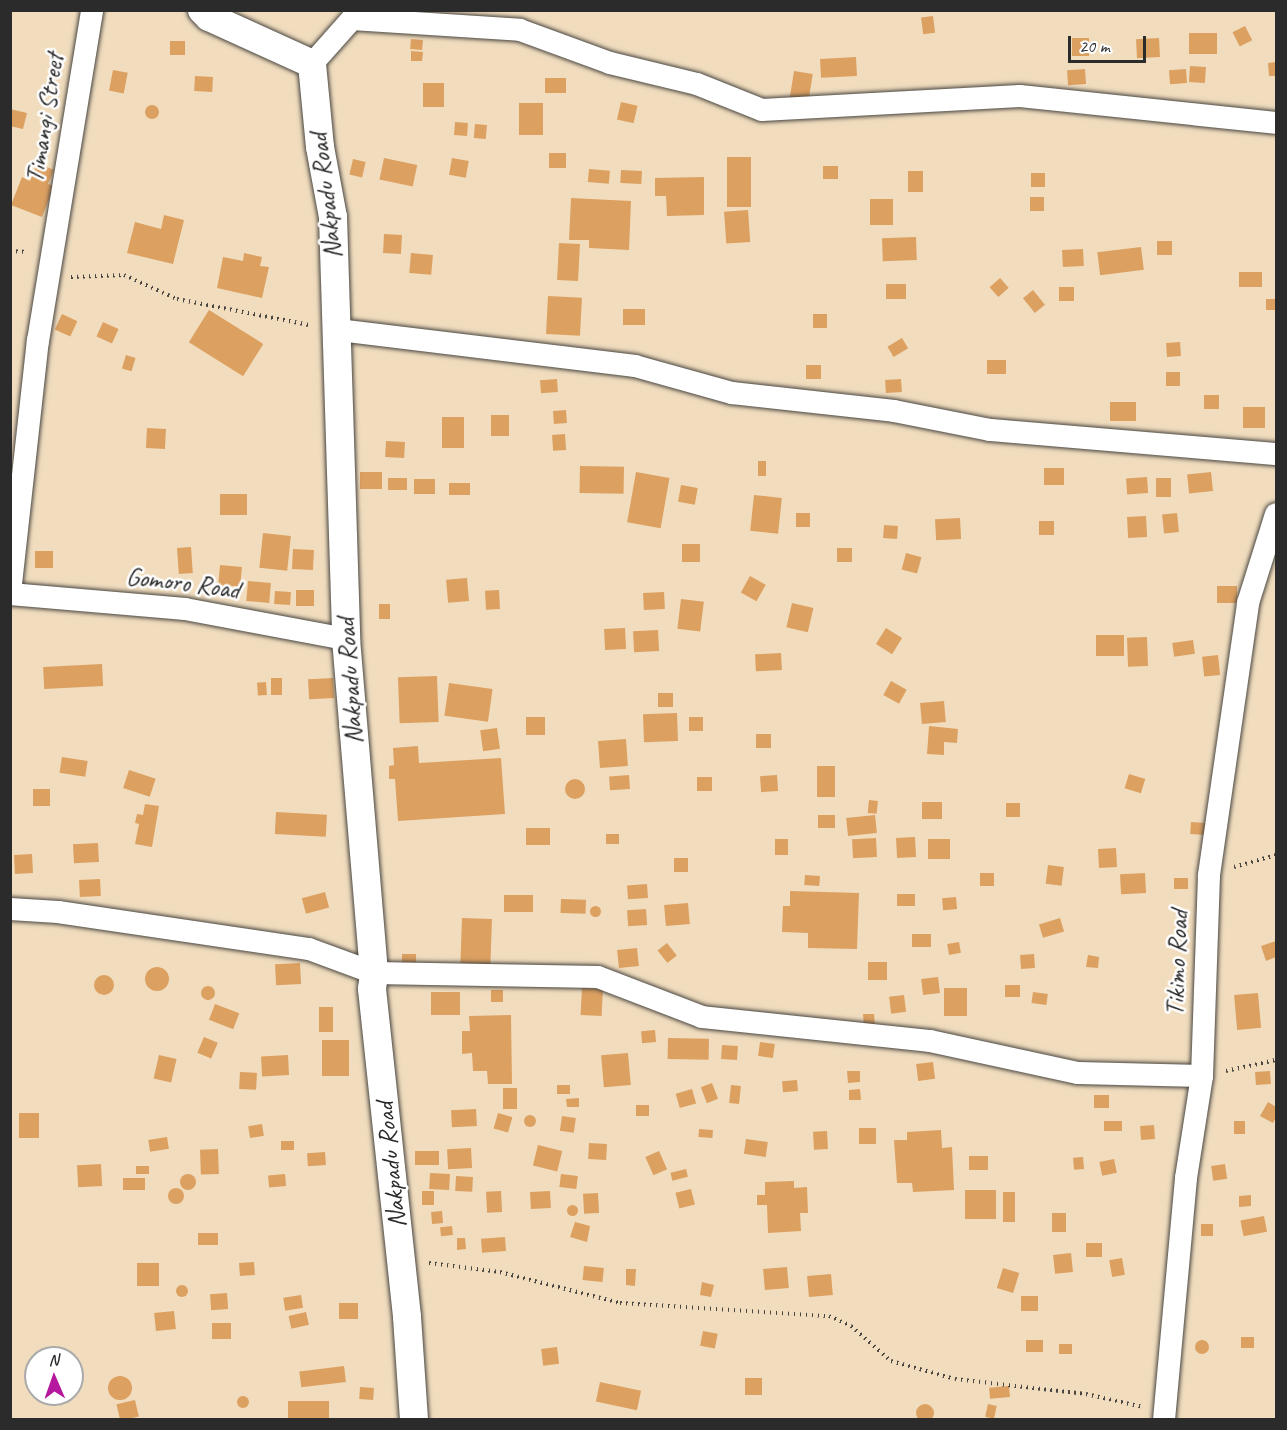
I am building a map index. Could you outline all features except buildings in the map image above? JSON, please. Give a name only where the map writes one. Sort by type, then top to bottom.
[{"type":"street","name":"Timangi Street","points":[[10,593],[38,341],[92,10]]},
{"type":"street","points":[[202,10],[209,17],[312,64],[352,19],[520,30],[610,63],[698,84],[762,110],[1020,96],[1276,123]]},
{"type":"street","name":"Nakpadu Road","points":[[312,64],[320,147],[333,218],[346,639],[374,973],[372,989],[401,1259],[414,1419]]},
{"type":"street","points":[[338,330],[635,366],[732,393],[894,411],[990,430],[1276,454]]},
{"type":"street","name":"Tikimo Road","points":[[1164,1415],[1186,1178],[1202,1076],[1209,874],[1248,603],[1276,514]]},
{"type":"street","name":"Gomoro Road","points":[[10,593],[185,609],[346,639]]},
{"type":"street","points":[[10,909],[58,912],[309,949],[374,973],[598,977],[702,1017],[930,1041],[1078,1073],[1202,1076]]},
{"type":"path","points":[[48,278],[124,275],[177,298],[338,330]]},
{"type":"path","points":[[1209,874],[1276,855]]},
{"type":"path","points":[[1202,1076],[1276,1060]]},
{"type":"path","points":[[401,1259],[500,1272],[620,1303],[829,1316],[851,1326],[891,1361],[954,1379],[1086,1394],[1164,1415]]}]
